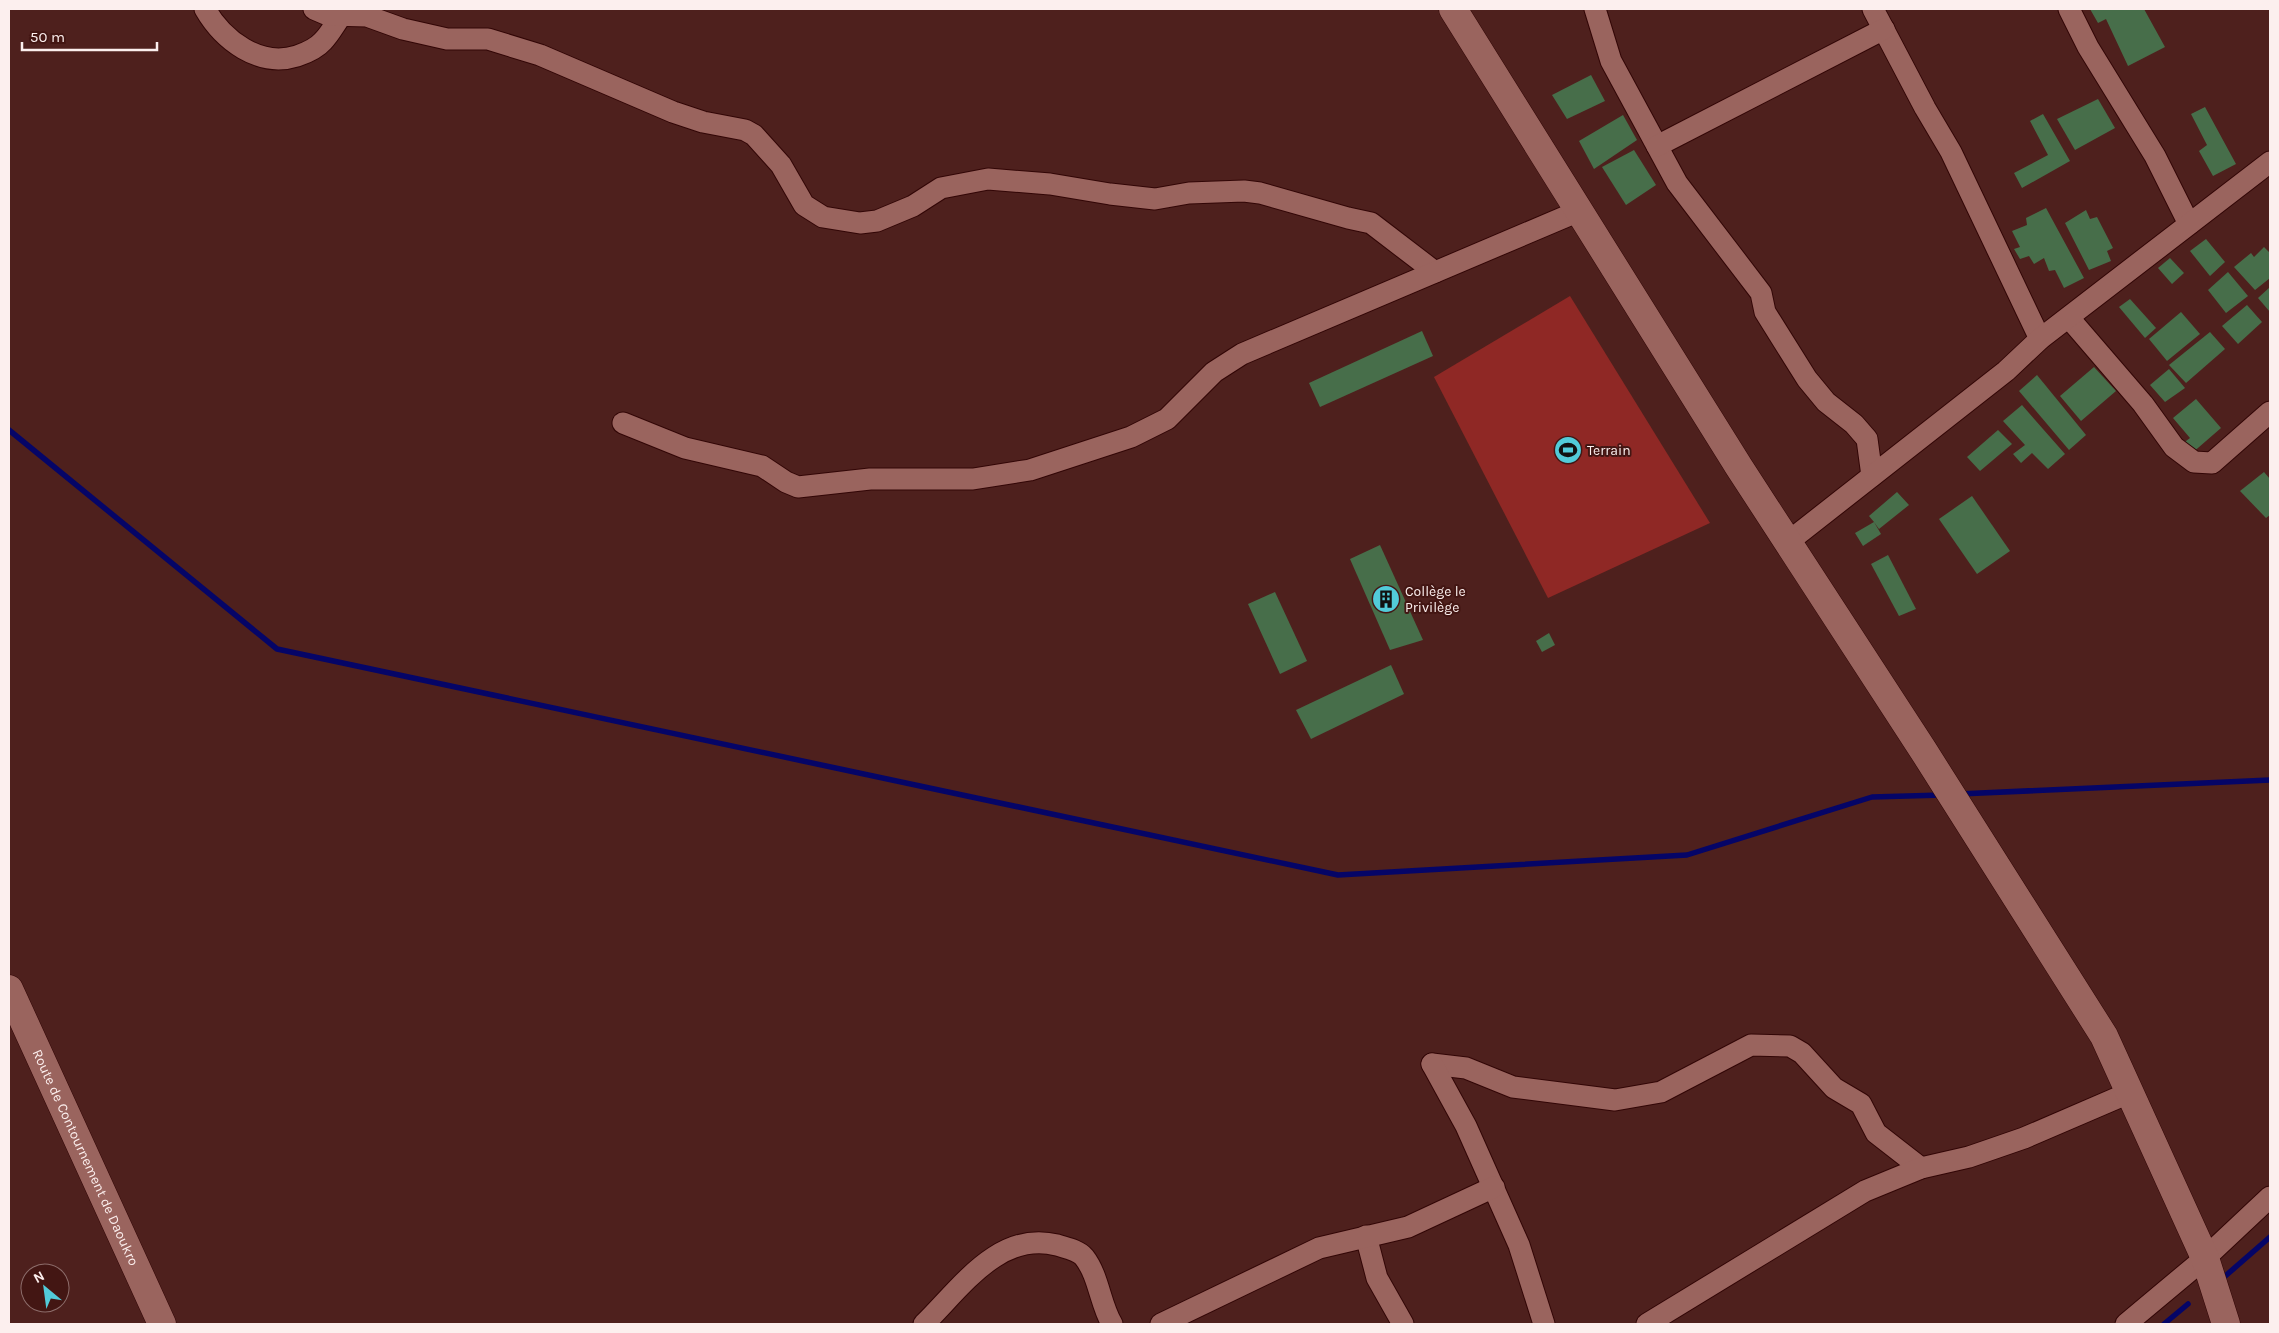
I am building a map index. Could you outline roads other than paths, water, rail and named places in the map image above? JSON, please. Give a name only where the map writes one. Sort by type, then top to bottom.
[{"type":"street","points":[[205,9],[234,43],[258,56],[278,59],[307,52],[322,42],[341,16]]},
{"type":"street","points":[[314,9],[328,15],[367,16],[403,29],[447,39],[488,39],[540,55],[680,114],[703,122],[745,130],[754,135],[781,166],[804,205],[823,217],[860,223],[877,221],[913,206],[941,188],[988,179],[1050,184],[1155,199],[1188,193],[1244,191],[1260,193],[1371,223],[1435,272]]},
{"type":"street","points":[[1452,9],[1788,542],[1923,750],[2104,1036],[2205,1258],[2226,1324]]},
{"type":"street","points":[[1595,9],[1612,61],[1686,197],[1760,293],[1765,312],[1807,379],[1826,402],[1854,424],[1867,439],[1872,476]]},
{"type":"street","points":[[1873,9],[1925,108],[1951,152],[2040,339]]},
{"type":"street","points":[[2069,9],[2088,47],[2155,156],[2189,224]]},
{"type":"street","points":[[1657,146],[1884,29]]},
{"type":"street","points":[[1788,542],[2006,371],[2040,339],[2270,162]]},
{"type":"street","points":[[623,423],[685,448],[762,466],[786,482],[798,486],[870,479],[973,479],[1030,470],[1132,437],[1155,426],[1167,419],[1214,372],[1242,354],[1579,211]]},
{"type":"street","points":[[2069,318],[2143,404],[2174,447],[2194,462],[2212,463],[2270,412]]},
{"type":"street","name":"Route de Contournement de Daoukro","points":[[9,989],[162,1324]]},
{"type":"street","points":[[1544,1324],[1519,1245],[1466,1126],[1432,1064],[1466,1068],[1493,1080],[1522,1088],[1615,1100],[1661,1092],[1751,1045],[1790,1046],[1802,1053],[1834,1088],[1861,1104],[1876,1133],[1921,1168]]},
{"type":"street","points":[[1647,1324],[1724,1279],[1865,1191],[1921,1168],[1969,1157],[2024,1138],[2131,1092]]},
{"type":"street","points":[[1161,1324],[1319,1248],[1408,1227],[1494,1187]]},
{"type":"street","points":[[2126,1324],[2205,1258],[2270,1197]]},
{"type":"street","points":[[1366,1236],[1377,1278],[1403,1324]]},
{"type":"street","points":[[924,1324],[947,1298],[990,1260],[1014,1247],[1031,1242],[1072,1249],[1084,1257],[1112,1324]]},
{"type":"waterway","points":[[9,430],[277,649],[1338,875],[1687,855],[1872,797],[1943,795]]},
{"type":"waterway","points":[[1959,794],[2270,780]]},
{"type":"waterway","points":[[2223,1278],[2270,1237]]},
{"type":"waterway","points":[[2164,1324],[2188,1304]]},
{"type":"place","name":"Terrain","points":[[1568,450]]},
{"type":"place","name":"Collège le Privilège","points":[[1386,599]]}]
